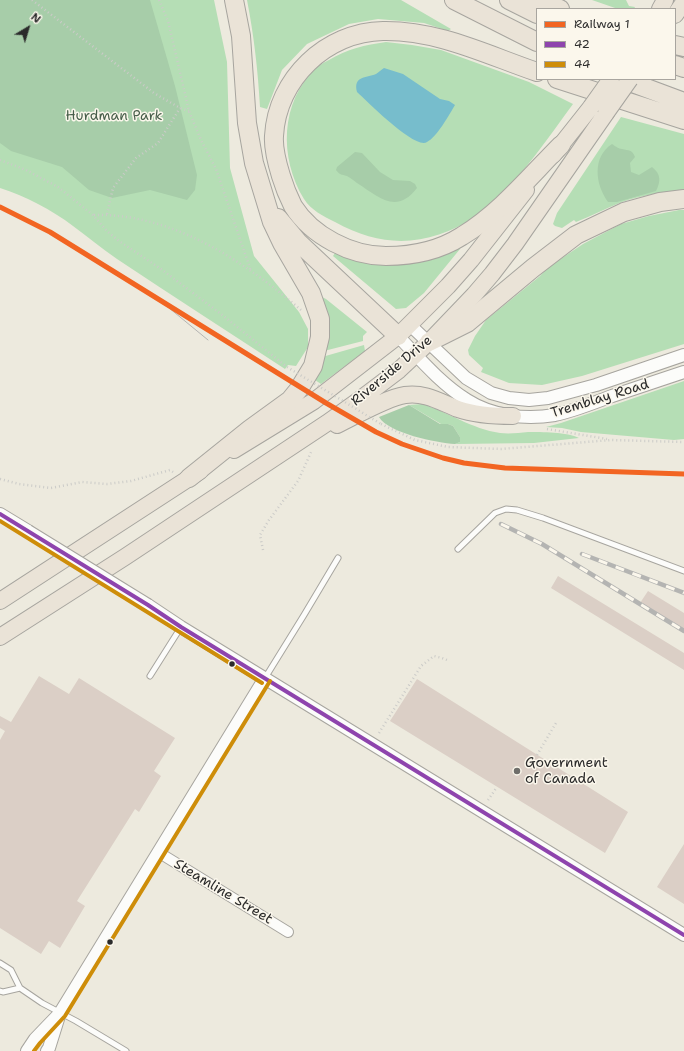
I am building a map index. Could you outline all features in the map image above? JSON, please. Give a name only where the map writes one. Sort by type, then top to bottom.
[{"type":"highway","points":[[182,475],[290,400],[307,378],[317,354],[320,338],[320,320],[316,306],[311,293],[282,243],[272,222],[254,163],[247,123],[241,36],[234,0]]},
{"type":"highway","points":[[454,0],[536,41]]},
{"type":"highway","points":[[509,0],[536,14]]},
{"type":"highway","points":[[533,0],[557,8]]},
{"type":"highway","points":[[536,72],[446,39],[421,33],[383,30],[364,33],[343,39],[323,49],[311,58],[301,69],[285,95],[279,110],[274,137],[275,153],[284,187],[294,206],[304,219],[317,231],[331,240],[347,248],[380,256],[414,254],[446,244],[468,232],[485,220],[502,205],[561,145]]},
{"type":"highway","points":[[560,80],[684,120]]},
{"type":"highway","points":[[625,80],[684,102]]},
{"type":"highway","points":[[423,348],[467,322],[576,235],[624,212],[660,202],[684,199]]},
{"type":"highway","points":[[265,200],[283,226],[298,242],[404,331]]},
{"type":"main road","points":[[676,14],[684,2]]},
{"type":"main road","name":"Riverside Drive","points":[[0,602],[182,475],[314,401],[404,331],[471,260],[591,107],[610,80]]},
{"type":"main road","name":"Riverside Drive","points":[[0,637],[125,557],[289,448],[362,398],[399,370],[423,348],[492,274],[515,244],[629,80]]},
{"type":"main road","points":[[289,448],[386,402],[405,395],[429,397],[459,409],[494,416],[513,416]]},
{"type":"street","name":"Tremblay Road","points":[[404,331],[423,348],[477,386],[491,393],[509,398],[529,400],[548,398],[568,393],[684,355]]},
{"type":"street","name":"Tremblay Road","points":[[404,331],[423,348],[444,383],[468,401],[495,413],[513,416],[529,417],[556,415],[684,372]]},
{"type":"street","points":[[0,514],[181,627],[684,935]]},
{"type":"street","points":[[27,1051],[35,1039],[60,1013],[265,678]]},
{"type":"street","name":"Steamline Street","points":[[158,852],[288,932]]},
{"type":"street","points":[[47,1051],[60,1013]]},
{"type":"lane","points":[[458,549],[495,513],[506,509],[517,510],[543,518],[684,571]]},
{"type":"lane","points":[[265,678],[338,558]]},
{"type":"lane","points":[[150,676],[181,627]]},
{"type":"lane","points":[[0,963],[11,970],[20,988],[126,1051]]},
{"type":"lane","points":[[0,991],[3,992],[20,988]]},
{"type":"path","points":[[32,0],[154,93],[180,108],[189,111]]},
{"type":"path","points":[[160,0],[168,21],[189,111],[201,140],[216,168],[251,271]]},
{"type":"path","points":[[107,214],[113,188],[136,158],[158,143],[180,108]]},
{"type":"path","points":[[0,160],[26,170],[58,187],[93,215],[108,232],[119,241],[161,269],[221,314],[287,367],[381,424],[415,440],[448,447],[501,449],[611,440],[684,442]]},
{"type":"path","points":[[93,215],[107,214],[154,223],[198,239],[224,253],[251,271],[304,313]]},
{"type":"path","points":[[545,429],[611,440]]},
{"type":"path","points":[[263,550],[260,535],[269,520],[298,481],[313,447]]},
{"type":"path","points":[[0,479],[19,484],[51,488],[82,482],[107,484],[132,481],[170,470],[182,475]]},
{"type":"path","points":[[379,733],[421,666],[434,656],[447,660]]},
{"type":"path","points":[[537,755],[556,723]]},
{"type":"path","points":[[488,800],[497,787]]},
{"type":"green space","name":"Hurdman Park","points":[[0,0],[214,0],[227,62],[230,168],[254,256],[299,312],[308,329],[308,347],[296,366],[288,365],[285,369],[105,251],[56,214],[29,199],[0,188]]},
{"type":"green space","points":[[0,0],[150,0],[175,86],[197,175],[195,190],[187,200],[150,190],[112,198],[89,190],[62,167],[11,151],[0,143]]},
{"type":"green space","points":[[247,0],[401,0],[451,29],[448,31],[424,23],[378,19],[349,24],[307,44],[282,70],[267,109],[260,107],[252,27]]},
{"type":"green space","points":[[592,0],[626,0],[629,6],[635,7],[615,8]]},
{"type":"green space","points":[[386,42],[441,50],[529,82],[573,104],[545,143],[515,180],[477,216],[442,234],[407,241],[372,237],[354,231],[314,210],[304,199],[296,183],[290,166],[287,148],[287,131],[295,97],[304,82],[317,67],[336,56],[356,48]]},
{"type":"green space","points":[[621,117],[684,134],[684,190],[637,197],[616,204],[576,222],[574,220],[562,228],[555,226],[553,224],[557,213]]},
{"type":"green space","points":[[612,144],[633,153],[635,157],[630,163],[631,172],[639,175],[652,167],[657,172],[659,175],[659,184],[656,191],[617,202],[608,202],[600,187],[598,171],[601,156]]},
{"type":"green space","points":[[355,152],[362,153],[380,172],[393,180],[410,181],[415,184],[417,188],[402,201],[387,201],[380,198],[348,177],[340,174],[336,170],[337,167]]},
{"type":"green space","points":[[684,210],[684,344],[582,376],[542,385],[509,383],[481,372],[483,368],[469,355],[468,350],[475,336],[486,320],[540,276],[547,268],[583,244],[621,224],[649,216]]},
{"type":"green space","points":[[456,245],[460,249],[424,293],[406,308],[396,309],[333,256],[335,253],[363,260]]},
{"type":"green space","points":[[322,297],[367,332],[363,336],[363,341],[324,351]]},
{"type":"green space","points":[[364,345],[365,351],[321,384],[312,378],[322,357]]},
{"type":"green space","points":[[684,381],[684,439],[674,440],[581,432],[562,428],[546,427],[561,423]]},
{"type":"green space","points":[[422,404],[490,431],[500,433],[554,433],[579,438],[534,443],[455,444],[460,442],[460,437],[453,426],[441,424],[409,405]]},
{"type":"green space","points":[[409,405],[440,424],[448,424],[453,426],[460,437],[460,442],[455,444],[447,443],[414,436],[392,428],[384,423],[379,417]]},
{"type":"water","points":[[384,68],[403,74],[440,99],[449,101],[455,105],[439,131],[427,142],[421,143],[402,132],[357,92],[357,83],[361,78],[376,74]]},
{"type":"building","points":[[558,576],[684,653],[684,670],[551,588]]},
{"type":"building","points":[[648,591],[684,613],[684,630],[640,603]]},
{"type":"building","points":[[39,676],[69,694],[79,678],[175,738],[154,771],[161,776],[139,812],[135,809],[77,901],[85,906],[60,948],[49,941],[41,954],[0,928],[0,740],[5,731],[0,728],[0,716],[11,722]]},
{"type":"building","name":"Government of Canada","points":[[417,679],[628,812],[605,853],[390,721]]},
{"type":"building","points":[[684,844],[684,904],[657,887]]},
{"type":"tram line","points":[[163,303],[208,340]]},
{"type":"railway","points":[[501,524],[542,544],[684,631]]},
{"type":"railway","points":[[582,554],[684,593]]},
{"type":"rail line","name":"1","points":[[0,207],[50,232],[326,403],[376,432],[402,444],[443,458],[464,463],[505,468],[684,474]]},
{"type":"transit line","name":"42","points":[[0,514],[181,627],[684,935]]},
{"type":"transit line","name":"44","points":[[0,521],[262,683]]},
{"type":"transit line","name":"44","points":[[34,1051],[65,1016],[270,681]]},
{"type":"place","name":"Government of Canada","points":[[517,771]]}]
